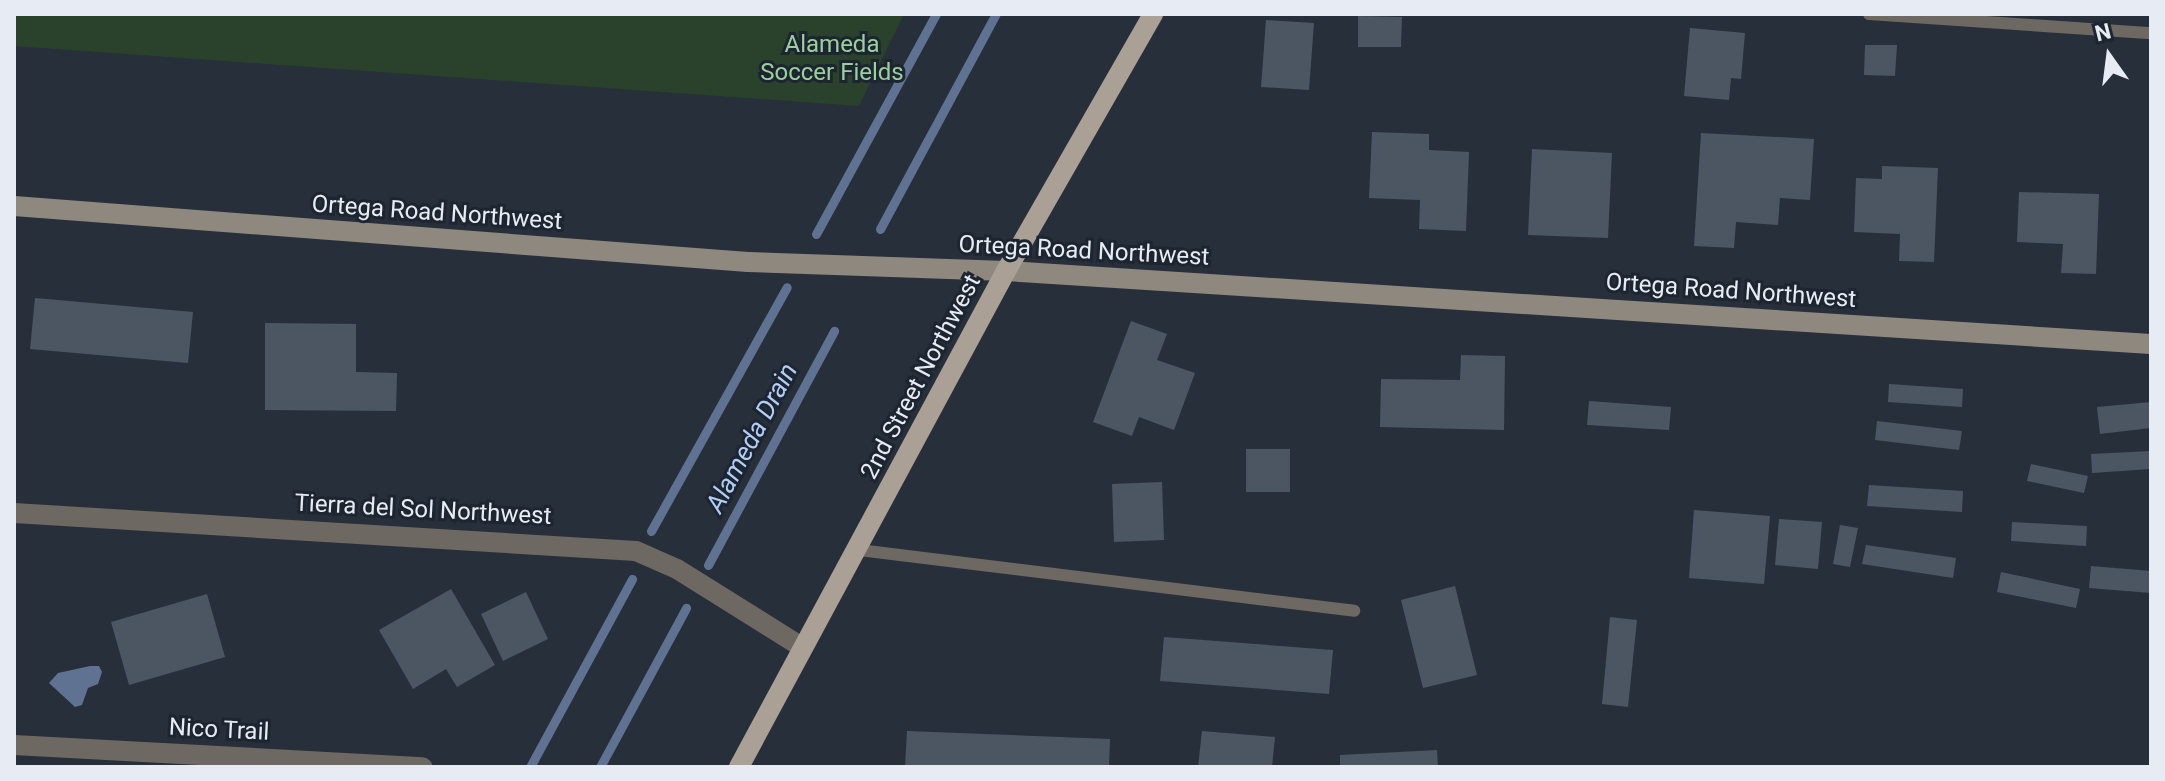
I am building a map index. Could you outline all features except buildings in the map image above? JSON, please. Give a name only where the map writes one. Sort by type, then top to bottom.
[{"type":"main road","name":"2nd Street Northwest","points":[[739,767],[802,647],[859,550],[1006,271],[1153,14]]},
{"type":"street","name":"Ortega Road Northwest","points":[[14,206],[748,262],[1006,271],[2151,344]]},
{"type":"street","name":"Tierra del Sol Northwest","points":[[14,513],[636,551],[677,569],[802,647]]},
{"type":"street","name":"Nico Trail","points":[[14,745],[422,767]]},
{"type":"lane","points":[[1869,14],[2151,33]]},
{"type":"lane","points":[[859,550],[1354,611]]},
{"type":"green space","name":"Alameda Soccer Fields","points":[[14,14],[904,14],[859,106],[14,46]]},
{"type":"water","points":[[99,666],[102,672],[98,684],[88,688],[82,705],[75,707],[49,683],[58,673]]},
{"type":"waterway","points":[[816,234],[936,14]]},
{"type":"waterway","name":"Alameda Drain","points":[[880,229],[996,14]]},
{"type":"waterway","points":[[651,531],[787,287]]},
{"type":"waterway","name":"Alameda Drain","points":[[708,565],[834,331]]},
{"type":"waterway","points":[[530,767],[632,579]]},
{"type":"waterway","name":"Alameda Drain","points":[[600,767],[686,608]]}]
